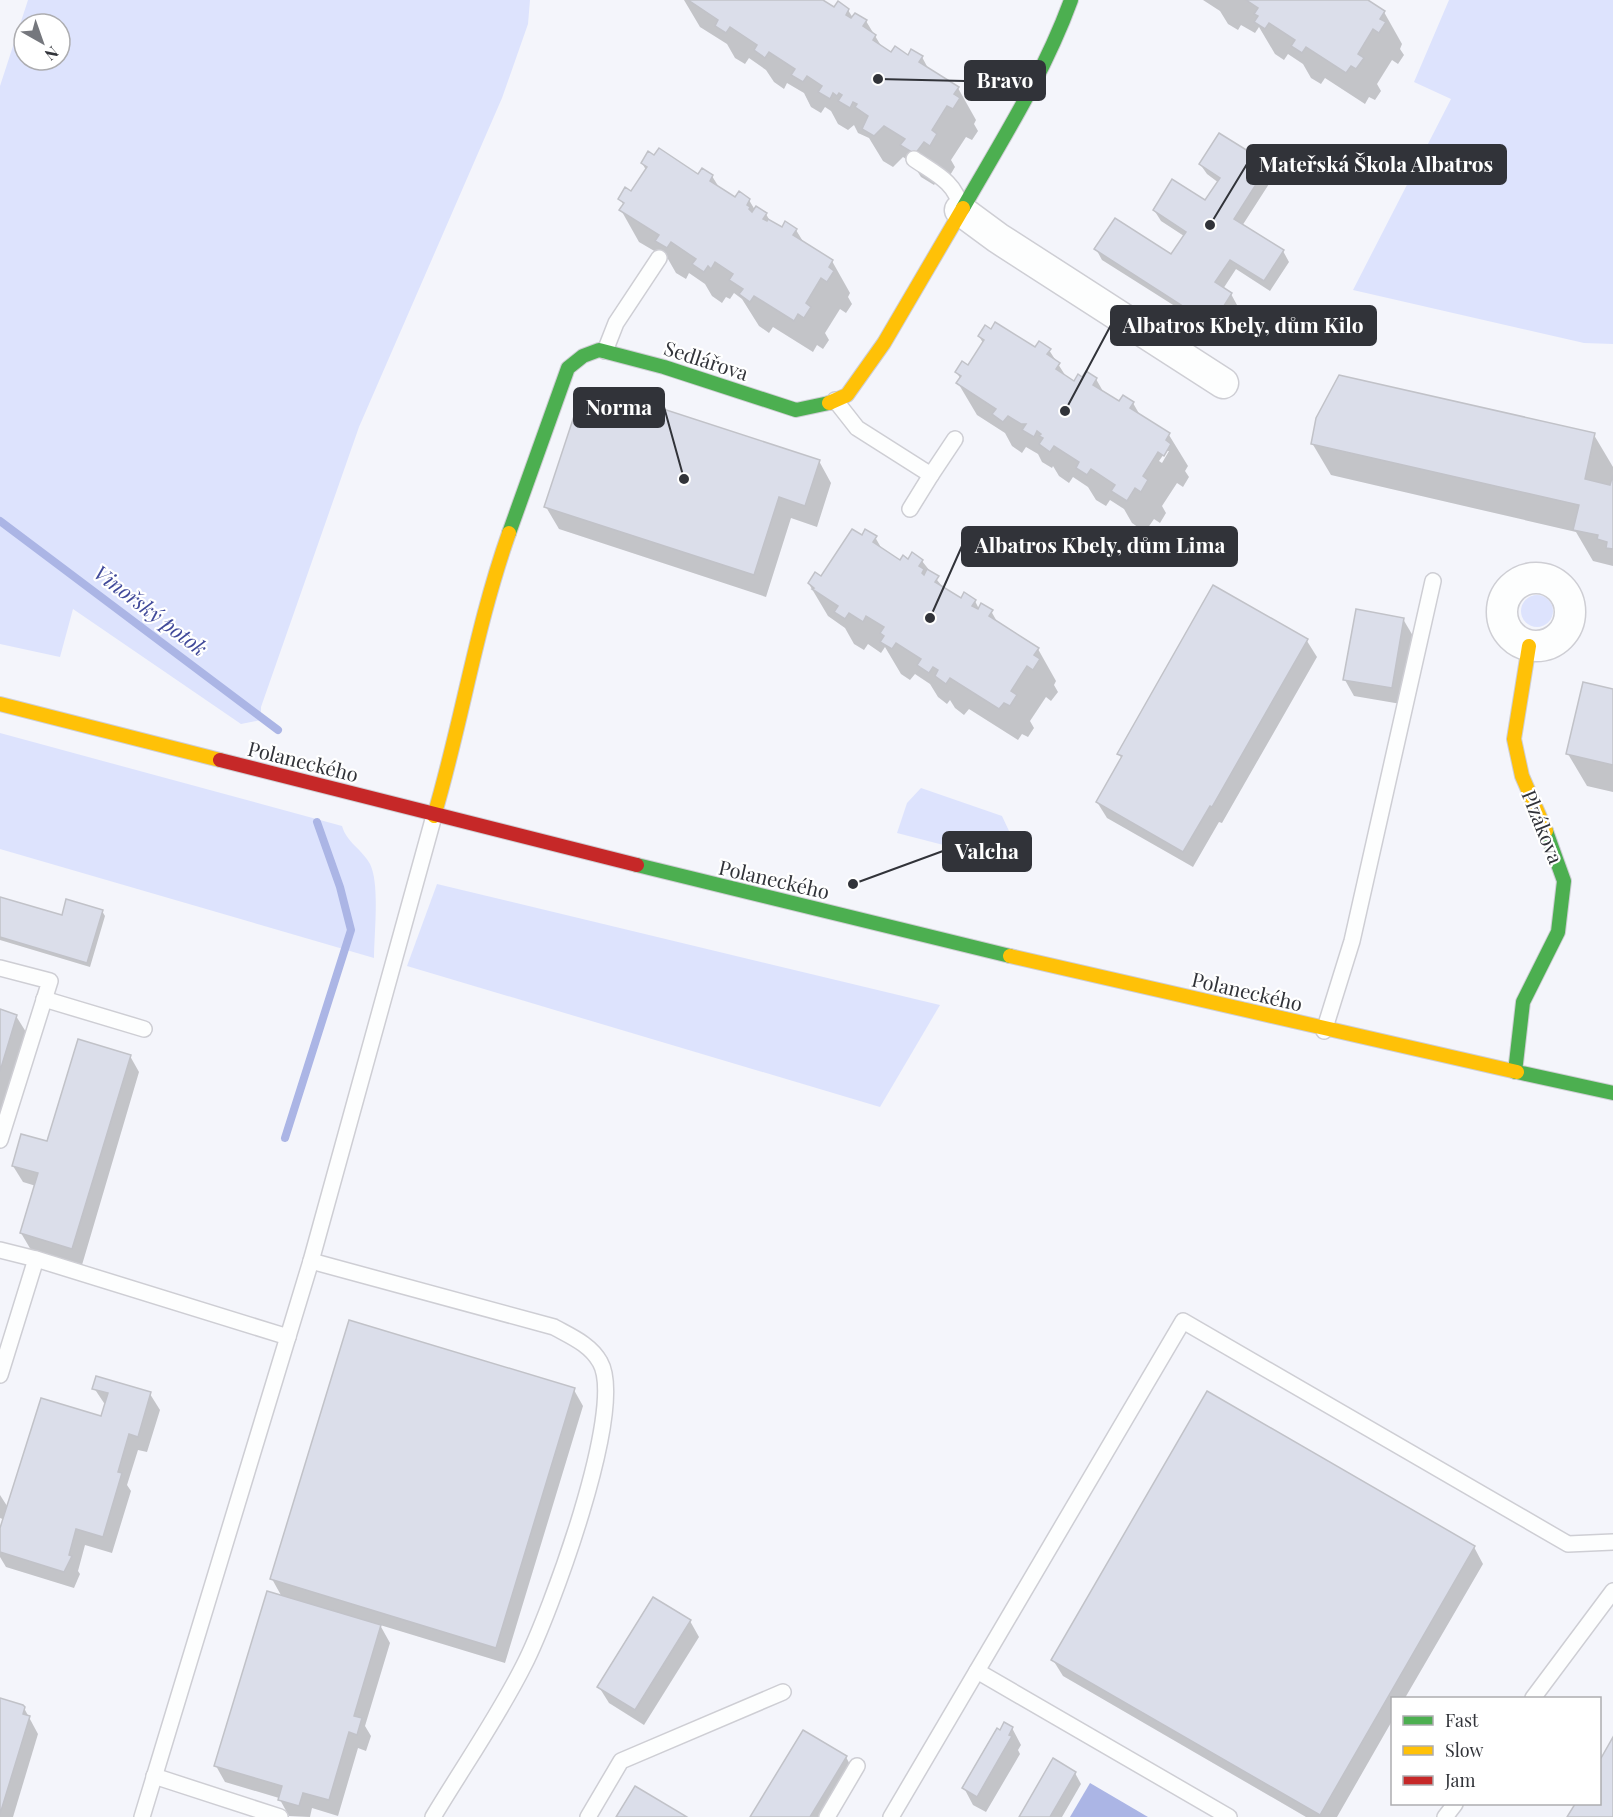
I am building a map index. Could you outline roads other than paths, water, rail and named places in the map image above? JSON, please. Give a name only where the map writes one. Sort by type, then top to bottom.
[{"type":"street","name":"Sedlářova","points":[[605,351],[664,367],[796,410],[847,395],[884,342],[1046,62],[1071,0]]},
{"type":"street","points":[[960,210],[998,238],[1223,383]]},
{"type":"street","points":[[434,816],[453,753],[475,647],[504,548],[557,392],[568,368],[583,356],[599,350],[605,351]]},
{"type":"street","name":"Plzákova","points":[[1515,1072],[1522,1002],[1558,932],[1564,881],[1552,844],[1522,776],[1514,738],[1529,646]]},
{"type":"street","name":"Polaneckého","points":[[0,704],[744,894],[1324,1030],[1613,1093]]},
{"type":"lane","points":[[914,159],[952,185],[958,196],[960,210]]},
{"type":"lane","points":[[605,351],[616,323],[659,258]]},
{"type":"lane","points":[[835,400],[857,428],[931,475]]},
{"type":"lane","points":[[910,509],[955,439]]},
{"type":"lane","points":[[1324,1030],[1352,941],[1433,581]]},
{"type":"lane","points":[[142,1817],[311,1262],[434,816]]},
{"type":"lane","points":[[0,968],[50,981],[0,1140]]},
{"type":"lane","points":[[44,999],[144,1029]]},
{"type":"lane","points":[[0,1250],[288,1336]]},
{"type":"lane","points":[[0,1375],[36,1259]]},
{"type":"lane","points":[[311,1262],[554,1327],[582,1342],[600,1362],[606,1382],[603,1431],[582,1506],[543,1622],[524,1666],[433,1817]]},
{"type":"lane","points":[[891,1817],[1183,1321],[1568,1544],[1613,1542]]},
{"type":"lane","points":[[1534,1697],[1613,1591]]},
{"type":"lane","points":[[977,1671],[1229,1817]]},
{"type":"lane","points":[[588,1817],[621,1761],[783,1692]]},
{"type":"lane","points":[[827,1817],[857,1766]]},
{"type":"lane","points":[[153,1776],[280,1817]]},
{"type":"water","points":[[1090,1783],[1148,1817],[1070,1817]]},
{"type":"waterway","name":"Vinořský potok","points":[[0,521],[278,730]]},
{"type":"waterway","name":"Vinořský potok","points":[[285,1138],[351,930],[340,887],[317,822]]},
{"type":"place","name":"Bravo","points":[[878,79]]},
{"type":"place","name":"Mateřská Škola Albatros","points":[[1210,225]]},
{"type":"place","name":"Albatros Kbely, dům Kilo","points":[[1065,411]]},
{"type":"place","name":"Norma","points":[[684,479]]},
{"type":"place","name":"Albatros Kbely, dům Lima","points":[[930,618]]},
{"type":"place","name":"Valcha","points":[[853,884]]}]
